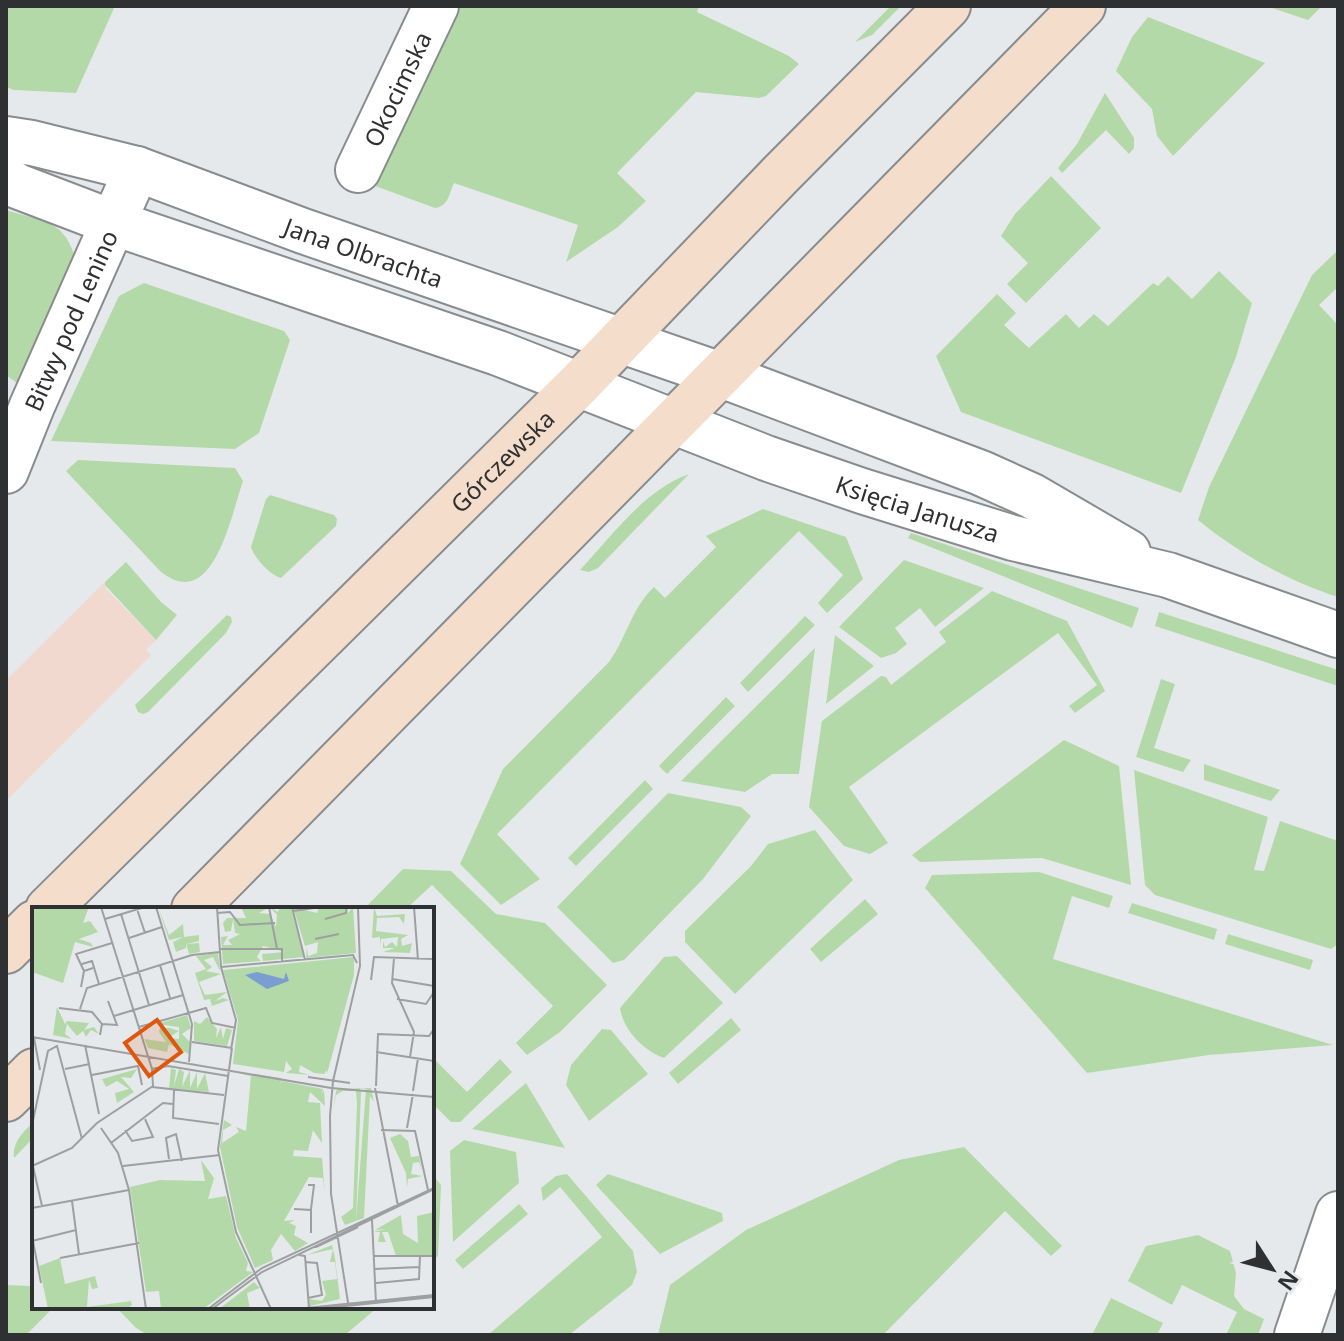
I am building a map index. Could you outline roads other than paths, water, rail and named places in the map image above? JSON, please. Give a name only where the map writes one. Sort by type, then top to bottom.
[{"type":"main road","name":"Górczewska","points":[[50,907],[580,383],[948,6]]},
{"type":"main road","points":[[196,907],[1083,6]]},
{"type":"main road","points":[[6,951],[32,925]]},
{"type":"main road","points":[[6,1099],[32,1073]]},
{"type":"street","name":"Okocimska","points":[[358,170],[436,6]]},
{"type":"street","name":"Jana Olbrachta","points":[[6,139],[137,169],[303,231],[721,375]]},
{"type":"street","name":"Bitwy pod Lenino","points":[[6,471],[137,169]]},
{"type":"street","points":[[6,179],[114,223],[451,337],[580,383],[675,422]]},
{"type":"street","name":"Księcia Janusza","points":[[721,375],[981,473],[1032,496],[1168,575]]},
{"type":"street","name":"Księcia Janusza","points":[[675,422],[766,458],[948,520],[1168,575],[1338,635]]},
{"type":"street","points":[[1297,1335],[1338,1214]]}]
